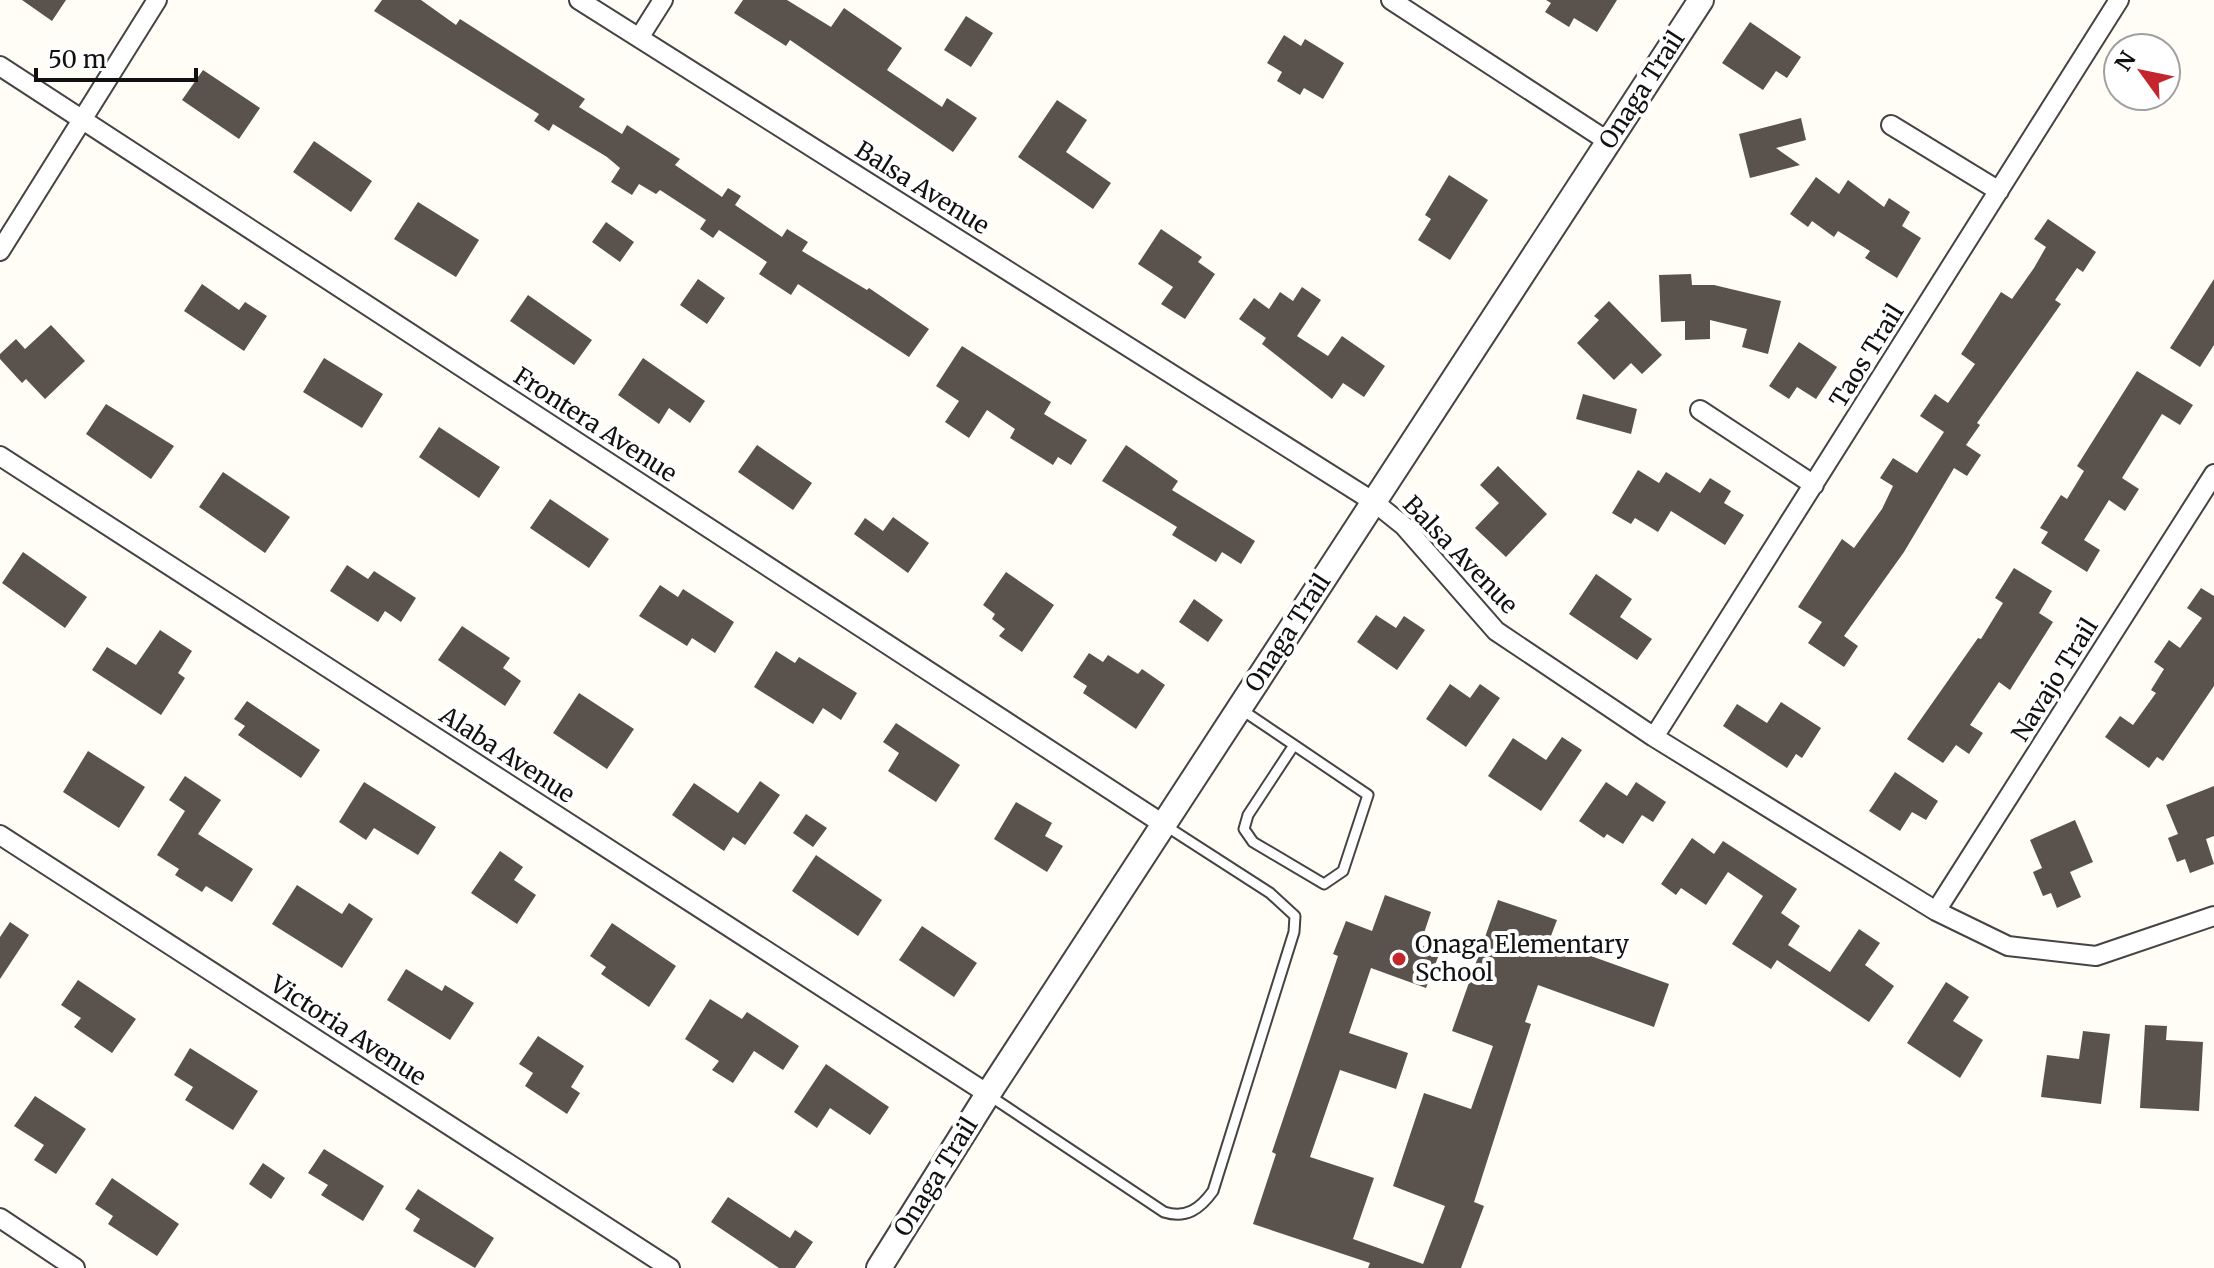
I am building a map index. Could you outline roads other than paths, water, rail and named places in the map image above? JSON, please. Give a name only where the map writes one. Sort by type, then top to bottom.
[{"type":"street","points":[[0,251],[157,0]]},
{"type":"street","name":"Balsa Avenue","points":[[579,0],[1374,502],[1404,526],[1496,631],[1654,737],[1936,911],[2008,946],[2096,956],[2214,916]]},
{"type":"street","points":[[639,38],[663,0]]},
{"type":"street","points":[[1391,0],[1609,142]]},
{"type":"street","name":"Onaga Trail","points":[[879,1268],[1163,824],[1701,0]]},
{"type":"street","name":"Taos Trail","points":[[1654,737],[2119,0]]},
{"type":"street","name":"Frontera Avenue","points":[[0,66],[1163,824]]},
{"type":"street","points":[[1891,125],[1999,191]]},
{"type":"street","points":[[1700,410],[1814,485]]},
{"type":"street","name":"Alaba Avenue","points":[[0,456],[988,1094]]},
{"type":"street","name":"Navajo Trail","points":[[1936,911],[2214,474]]},
{"type":"street","name":"Victoria Avenue","points":[[0,835],[670,1268]]},
{"type":"street","points":[[0,1218],[75,1268]]},
{"type":"lane","points":[[1239,708],[1294,745],[1368,795],[1343,871],[1324,884],[1253,842],[1244,829],[1294,745]]},
{"type":"lane","points":[[988,1094],[1164,1212],[1176,1216],[1192,1212],[1203,1205],[1213,1191],[1294,932],[1295,916],[1270,893],[1163,824]]},
{"type":"place","name":"Onaga Elementary School","points":[[1399,959]]}]
